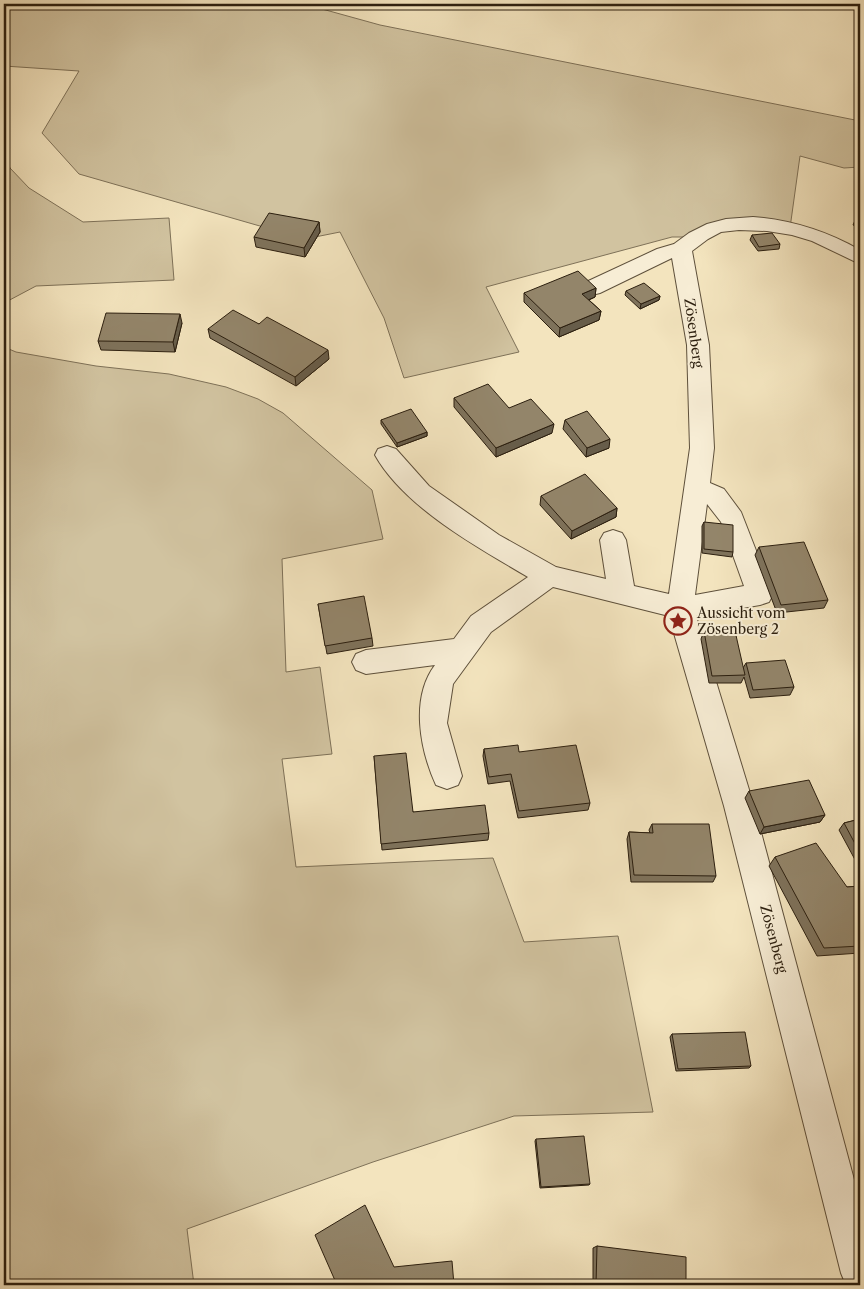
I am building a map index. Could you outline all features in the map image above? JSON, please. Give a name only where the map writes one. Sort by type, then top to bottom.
[{"type":"street","points":[[592,288],[664,254],[682,249],[695,237],[715,228],[753,223],[790,228],[819,237],[860,258]]},
{"type":"street","name":"Zösenberg","points":[[682,249],[698,345],[702,448],[680,608],[739,806],[860,1272]]},
{"type":"street","points":[[387,455],[420,494],[490,542],[549,576],[680,608],[760,594],[732,519],[714,496],[696,487]]},
{"type":"street","points":[[613,540],[622,594]]},
{"type":"street","points":[[447,776],[433,723],[439,681],[481,624],[549,576]]},
{"type":"street","points":[[366,662],[461,650]]},
{"type":"shaded area","points":[[4,4],[304,4],[380,25],[860,121],[860,167],[844,168],[800,156],[790,228],[753,223],[695,237],[672,237],[486,287],[519,352],[404,378],[384,318],[340,232],[305,239],[79,174],[42,133],[79,71],[4,66]]},
{"type":"shaded area","points":[[4,153],[10,168],[29,188],[83,222],[169,218],[174,280],[36,286],[4,303]]},
{"type":"shaded area","points":[[4,347],[16,352],[96,366],[169,374],[226,387],[258,399],[283,413],[372,490],[383,539],[282,559],[286,672],[320,667],[332,754],[282,759],[296,867],[493,858],[524,942],[618,936],[653,1112],[514,1116],[373,1162],[187,1229],[194,1285],[4,1285]]},
{"type":"building","points":[[269,213],[319,222],[304,248],[254,237]]},
{"type":"building","points":[[772,233],[780,244],[759,247],[752,235]]},
{"type":"building","points":[[578,271],[596,288],[582,294],[601,311],[560,328],[524,293]]},
{"type":"building","points":[[644,283],[660,296],[641,304],[626,291]]},
{"type":"building","points":[[233,310],[259,324],[267,317],[328,350],[295,377],[208,329]]},
{"type":"building","points":[[106,313],[180,314],[173,342],[98,341]]},
{"type":"building","points":[[488,384],[509,408],[531,399],[554,424],[496,448],[454,398]]},
{"type":"building","points":[[411,409],[427,432],[397,443],[381,420]]},
{"type":"building","points":[[587,411],[610,439],[587,448],[565,420]]},
{"type":"building","points":[[585,474],[617,508],[572,531],[541,496]]},
{"type":"building","points":[[704,522],[733,525],[733,552],[704,549]]},
{"type":"building","points":[[804,542],[828,600],[781,605],[759,547]]},
{"type":"building","points":[[364,596],[372,638],[325,646],[318,604]]},
{"type":"building","points":[[704,631],[735,631],[745,675],[712,676]]},
{"type":"building","points":[[785,660],[794,687],[753,690],[746,663]]},
{"type":"building","points":[[518,745],[519,752],[576,745],[590,803],[519,811],[511,774],[489,777],[484,749]]},
{"type":"building","points":[[406,753],[413,812],[485,805],[489,833],[381,844],[374,756]]},
{"type":"building","points":[[809,780],[825,815],[764,827],[749,791]]},
{"type":"building","points":[[860,819],[860,853],[844,823]]},
{"type":"building","points":[[652,824],[709,824],[716,876],[634,875],[629,832],[653,833]]},
{"type":"building","points":[[816,843],[847,887],[860,886],[860,946],[824,948],[775,857]]},
{"type":"building","points":[[745,1032],[751,1066],[678,1069],[672,1034]]},
{"type":"building","points":[[584,1136],[590,1184],[541,1187],[536,1139]]},
{"type":"building","points":[[365,1205],[394,1267],[452,1261],[454,1285],[337,1285],[315,1235]]},
{"type":"building","points":[[597,1246],[686,1257],[686,1285],[596,1285]]},
{"type":"place","name":"Aussicht vom Zösenberg 2","points":[[678,621]]}]
